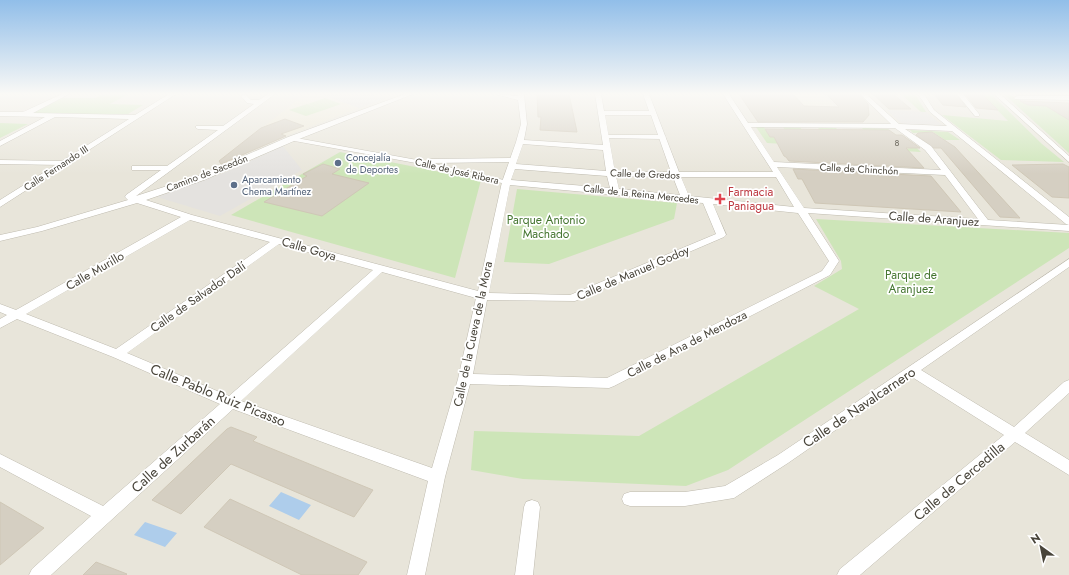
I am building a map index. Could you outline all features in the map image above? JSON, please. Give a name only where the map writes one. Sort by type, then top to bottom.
[{"type":"street","points":[[0,144],[44,121]]},
{"type":"street","name":"Calle Fernando III","points":[[0,204],[131,121]]},
{"type":"street","points":[[136,200],[129,197],[234,121]]},
{"type":"street","name":"Camino de Sacedón","points":[[0,238],[39,229],[136,200],[201,178],[291,139],[339,121]]},
{"type":"street","name":"Calle de la Cueva de la Mora","points":[[416,575],[437,477],[465,379],[506,182],[520,142],[524,121]]},
{"type":"street","points":[[602,121],[615,191]]},
{"type":"street","points":[[657,121],[685,198]]},
{"type":"street","points":[[743,121],[800,210]]},
{"type":"street","points":[[892,121],[928,148],[985,222]]},
{"type":"street","points":[[944,121],[1069,222]]},
{"type":"street","points":[[1026,121],[1069,160]]},
{"type":"street","points":[[746,125],[898,126],[954,129]]},
{"type":"street","points":[[198,127],[224,128]]},
{"type":"street","points":[[605,137],[663,137]]},
{"type":"street","name":"Calle de José Ribera","points":[[291,139],[416,161],[506,182]]},
{"type":"street","points":[[520,142],[607,148]]},
{"type":"street","points":[[416,161],[512,163]]},
{"type":"street","points":[[0,162],[63,163]]},
{"type":"street","name":"Calle de Gredos","points":[[512,163],[611,174],[779,175]]},
{"type":"street","name":"Calle de Chinchón","points":[[772,164],[947,173]]},
{"type":"street","points":[[135,168],[169,168]]},
{"type":"street","name":"Calle de la Reina Mercedes","points":[[506,182],[615,191],[800,210]]},
{"type":"street","name":"Calle Goya","points":[[136,200],[189,217],[279,240],[482,296]]},
{"type":"street","name":"Calle de Manuel Godoy","points":[[482,296],[571,299],[721,236],[707,201]]},
{"type":"street","name":"Calle de Aranjuez","points":[[800,210],[1069,228]]},
{"type":"street","name":"Calle de Ana de Mendoza","points":[[465,379],[609,383],[616,380],[826,272],[834,260],[800,210]]},
{"type":"street","name":"Calle Murillo","points":[[0,324],[189,217]]},
{"type":"street","name":"Calle de Salvador Dalí","points":[[118,354],[279,240]]},
{"type":"street","name":"Calle de Navalcarnero","points":[[630,499],[685,499],[728,493],[783,459],[1069,262]]},
{"type":"street","name":"Calle de Zurbarán","points":[[38,575],[380,269]]},
{"type":"street","name":"Calle Pablo Ruiz Picasso","points":[[0,308],[118,354],[231,403],[437,477]]},
{"type":"street","points":[[912,371],[1069,468]]},
{"type":"street","name":"Calle de Cercedilla","points":[[846,575],[1015,434],[1069,385]]},
{"type":"street","points":[[0,460],[105,516]]},
{"type":"street","points":[[524,575],[532,507]]},
{"type":"shaded area","points":[[0,121],[1069,121],[1069,575],[0,575]]},
{"type":"shaded area","points":[[271,121],[326,121],[286,136],[261,129]]},
{"type":"shaded area","points":[[784,121],[849,121],[851,123]]},
{"type":"shaded area","points":[[899,121],[937,121],[942,125],[904,124]]},
{"type":"shaded area","name":"Aparcamiento Chema Martínez","points":[[283,146],[302,170],[220,216],[157,197],[226,172]]},
{"type":"green space","points":[[950,121],[1018,121],[1042,144],[1064,162],[1001,160]]},
{"type":"green space","points":[[1034,121],[1069,121],[1069,153]]},
{"type":"green space","points":[[0,123],[28,124],[0,138]]},
{"type":"green space","points":[[756,127],[764,127],[766,130],[785,130],[783,127],[800,127],[802,130],[821,131],[818,128],[836,128],[843,137],[870,137],[862,128],[888,129],[889,130],[875,130],[894,145],[904,149],[915,146],[921,152],[767,143]]},
{"type":"green space","points":[[910,130],[948,132],[960,140],[945,140],[933,132],[913,133]]},
{"type":"green space","points":[[340,152],[481,180],[455,278],[231,215]]},
{"type":"green space","name":"Parque Antonio Machado","points":[[517,189],[677,203],[674,219],[549,264],[504,262]]},
{"type":"green space","name":"Parque de Aranjuez","points":[[816,219],[1069,233],[1069,248],[728,470],[686,486],[523,479],[471,470],[474,431],[639,436],[859,309],[814,286],[842,269],[841,261]]},
{"type":"water","points":[[281,492],[311,505],[299,520],[269,506]]},
{"type":"water","points":[[145,522],[177,533],[165,547],[134,535]]},
{"type":"building","points":[[280,121],[290,121],[304,126],[281,134],[286,136],[221,164],[219,161],[261,128]]},
{"type":"building","points":[[541,121],[575,121],[577,132],[540,130]]},
{"type":"building","points":[[757,121],[864,121],[863,122]]},
{"type":"building","points":[[765,129],[889,130],[896,135],[902,135],[920,148],[906,148],[924,168],[789,161],[784,156],[774,137],[770,137]]},
{"type":"building","points":[[932,132],[955,147],[1020,218],[1000,217],[941,148],[934,148],[916,135],[918,133]]},
{"type":"building","points":[[323,164],[340,169],[332,174],[369,183],[322,216],[264,202],[307,176],[303,174]]},
{"type":"building","points":[[1063,164],[1069,167],[1069,198],[1052,197],[1012,165]]},
{"type":"building","points":[[793,169],[931,176],[961,212],[815,203],[802,179],[798,179]]},
{"type":"building","points":[[231,427],[257,437],[253,441],[373,490],[354,517],[231,464],[181,514],[152,500],[227,429]]},
{"type":"building","points":[[230,499],[367,562],[358,575],[302,575],[204,527]]},
{"type":"building","points":[[0,502],[44,528],[0,565]]},
{"type":"building","points":[[96,562],[127,574],[83,575]]},
{"type":"place","name":"Concejalía de Deportes","points":[[338,163]]},
{"type":"place","name":"Aparcamiento Chema Martínez","points":[[234,185]]},
{"type":"place","name":"Farmacia Paniagua","points":[[720,199]]}]
